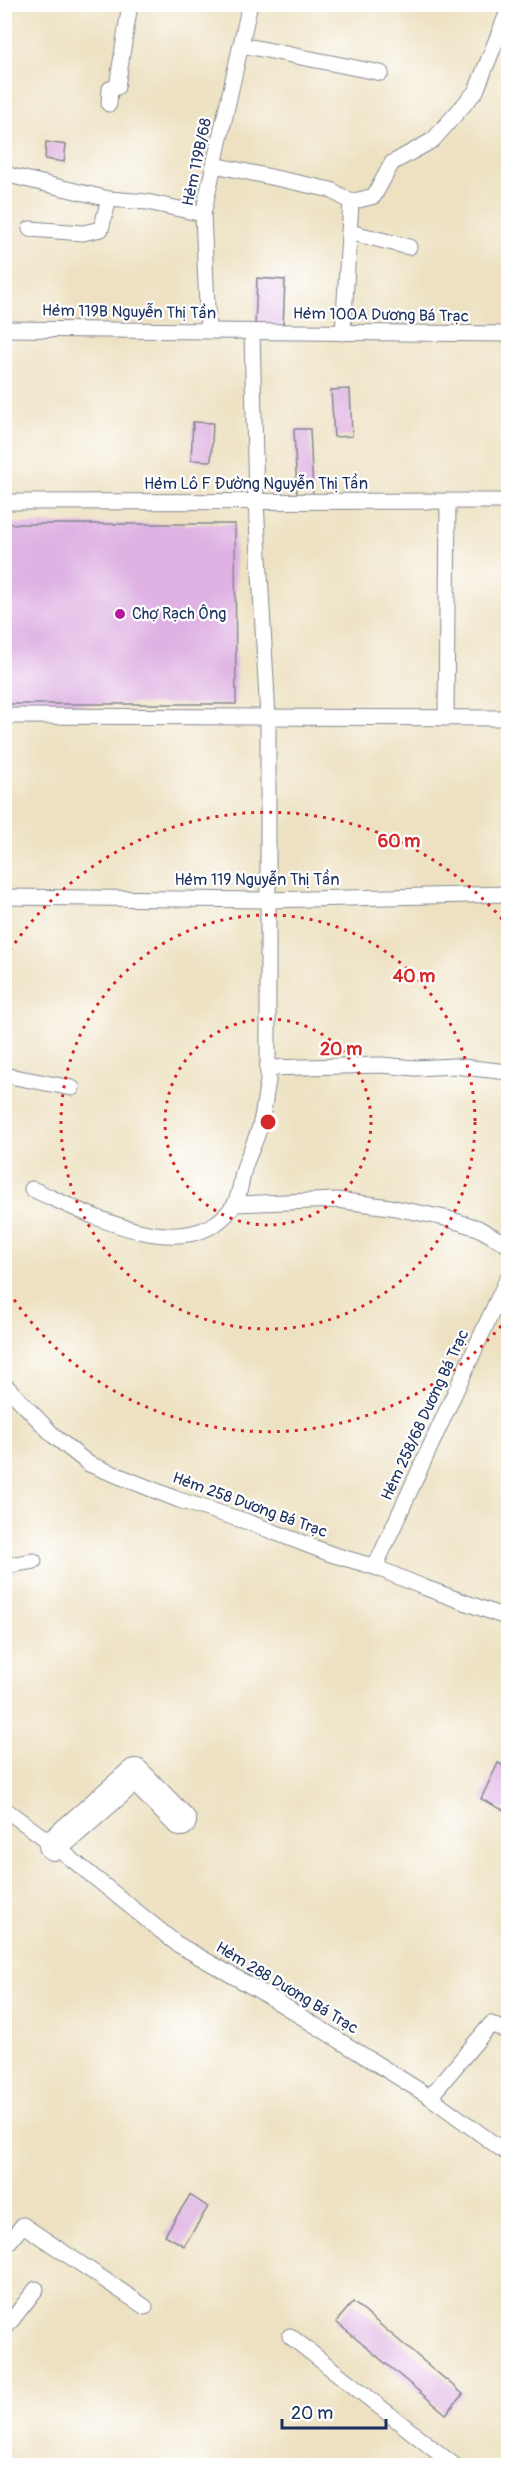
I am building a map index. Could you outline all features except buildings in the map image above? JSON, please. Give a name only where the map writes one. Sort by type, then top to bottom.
[{"type":"street","points":[[54,1845],[135,1774],[181,1821]]},
{"type":"lane","points":[[108,104],[111,89],[117,87],[130,4]]},
{"type":"lane","name":"Hẻm 119B/68","points":[[208,330],[204,214],[250,4]]},
{"type":"lane","points":[[215,165],[331,190],[351,202],[374,196],[392,163],[433,141],[476,91],[508,11]]},
{"type":"lane","points":[[241,45],[381,73]]},
{"type":"lane","points":[[4,174],[109,199],[147,202],[204,214]]},
{"type":"lane","points":[[30,229],[83,233],[101,229],[109,199]]},
{"type":"lane","points":[[343,333],[351,202]]},
{"type":"lane","points":[[349,232],[409,247]]},
{"type":"lane","name":"Hẻm 119B Nguyễn Thị Tần","points":[[4,329],[252,332]]},
{"type":"lane","points":[[32,1189],[109,1223],[157,1235],[190,1234],[215,1224],[235,1204],[244,1168],[260,1125],[267,1081],[268,717],[256,502],[252,332]]},
{"type":"lane","name":"Hẻm 100A Dương Bá Trạc","points":[[252,332],[508,334]]},
{"type":"lane","points":[[446,718],[448,501]]},
{"type":"lane","name":"Hẻm Lô F Đường Nguyễn Thị Tần","points":[[4,502],[508,501]]},
{"type":"lane","points":[[4,716],[508,718]]},
{"type":"lane","name":"Hẻm 119 Nguyễn Thị Tần","points":[[4,897],[268,900],[508,894]]},
{"type":"lane","points":[[267,1068],[454,1066],[508,1072]]},
{"type":"lane","points":[[4,1075],[72,1088]]},
{"type":"lane","points":[[235,1204],[337,1200],[390,1207],[446,1218],[478,1228],[508,1245]]},
{"type":"lane","name":"Hẻm 258/68 Dương Bá Trạc","points":[[375,1567],[508,1278]]},
{"type":"lane","name":"Hẻm 258 Dương Bá Trạc","points":[[4,1384],[55,1437],[88,1464],[179,1500],[248,1522],[331,1554],[375,1567],[508,1618]]},
{"type":"lane","points":[[4,1566],[34,1561]]},
{"type":"lane","name":"Hẻm 288 Dương Bá Trạc","points":[[10,1813],[54,1845],[177,1944],[265,1994],[430,2097],[508,2154]]},
{"type":"lane","points":[[430,2097],[490,2024],[508,2032]]},
{"type":"lane","points":[[4,2248],[23,2225],[145,2307]]},
{"type":"lane","points":[[4,2330],[36,2289]]},
{"type":"lane","points":[[290,2336],[455,2466]]},
{"type":"place","name":"Chợ Rạch Ông","points":[[120,614]]}]
